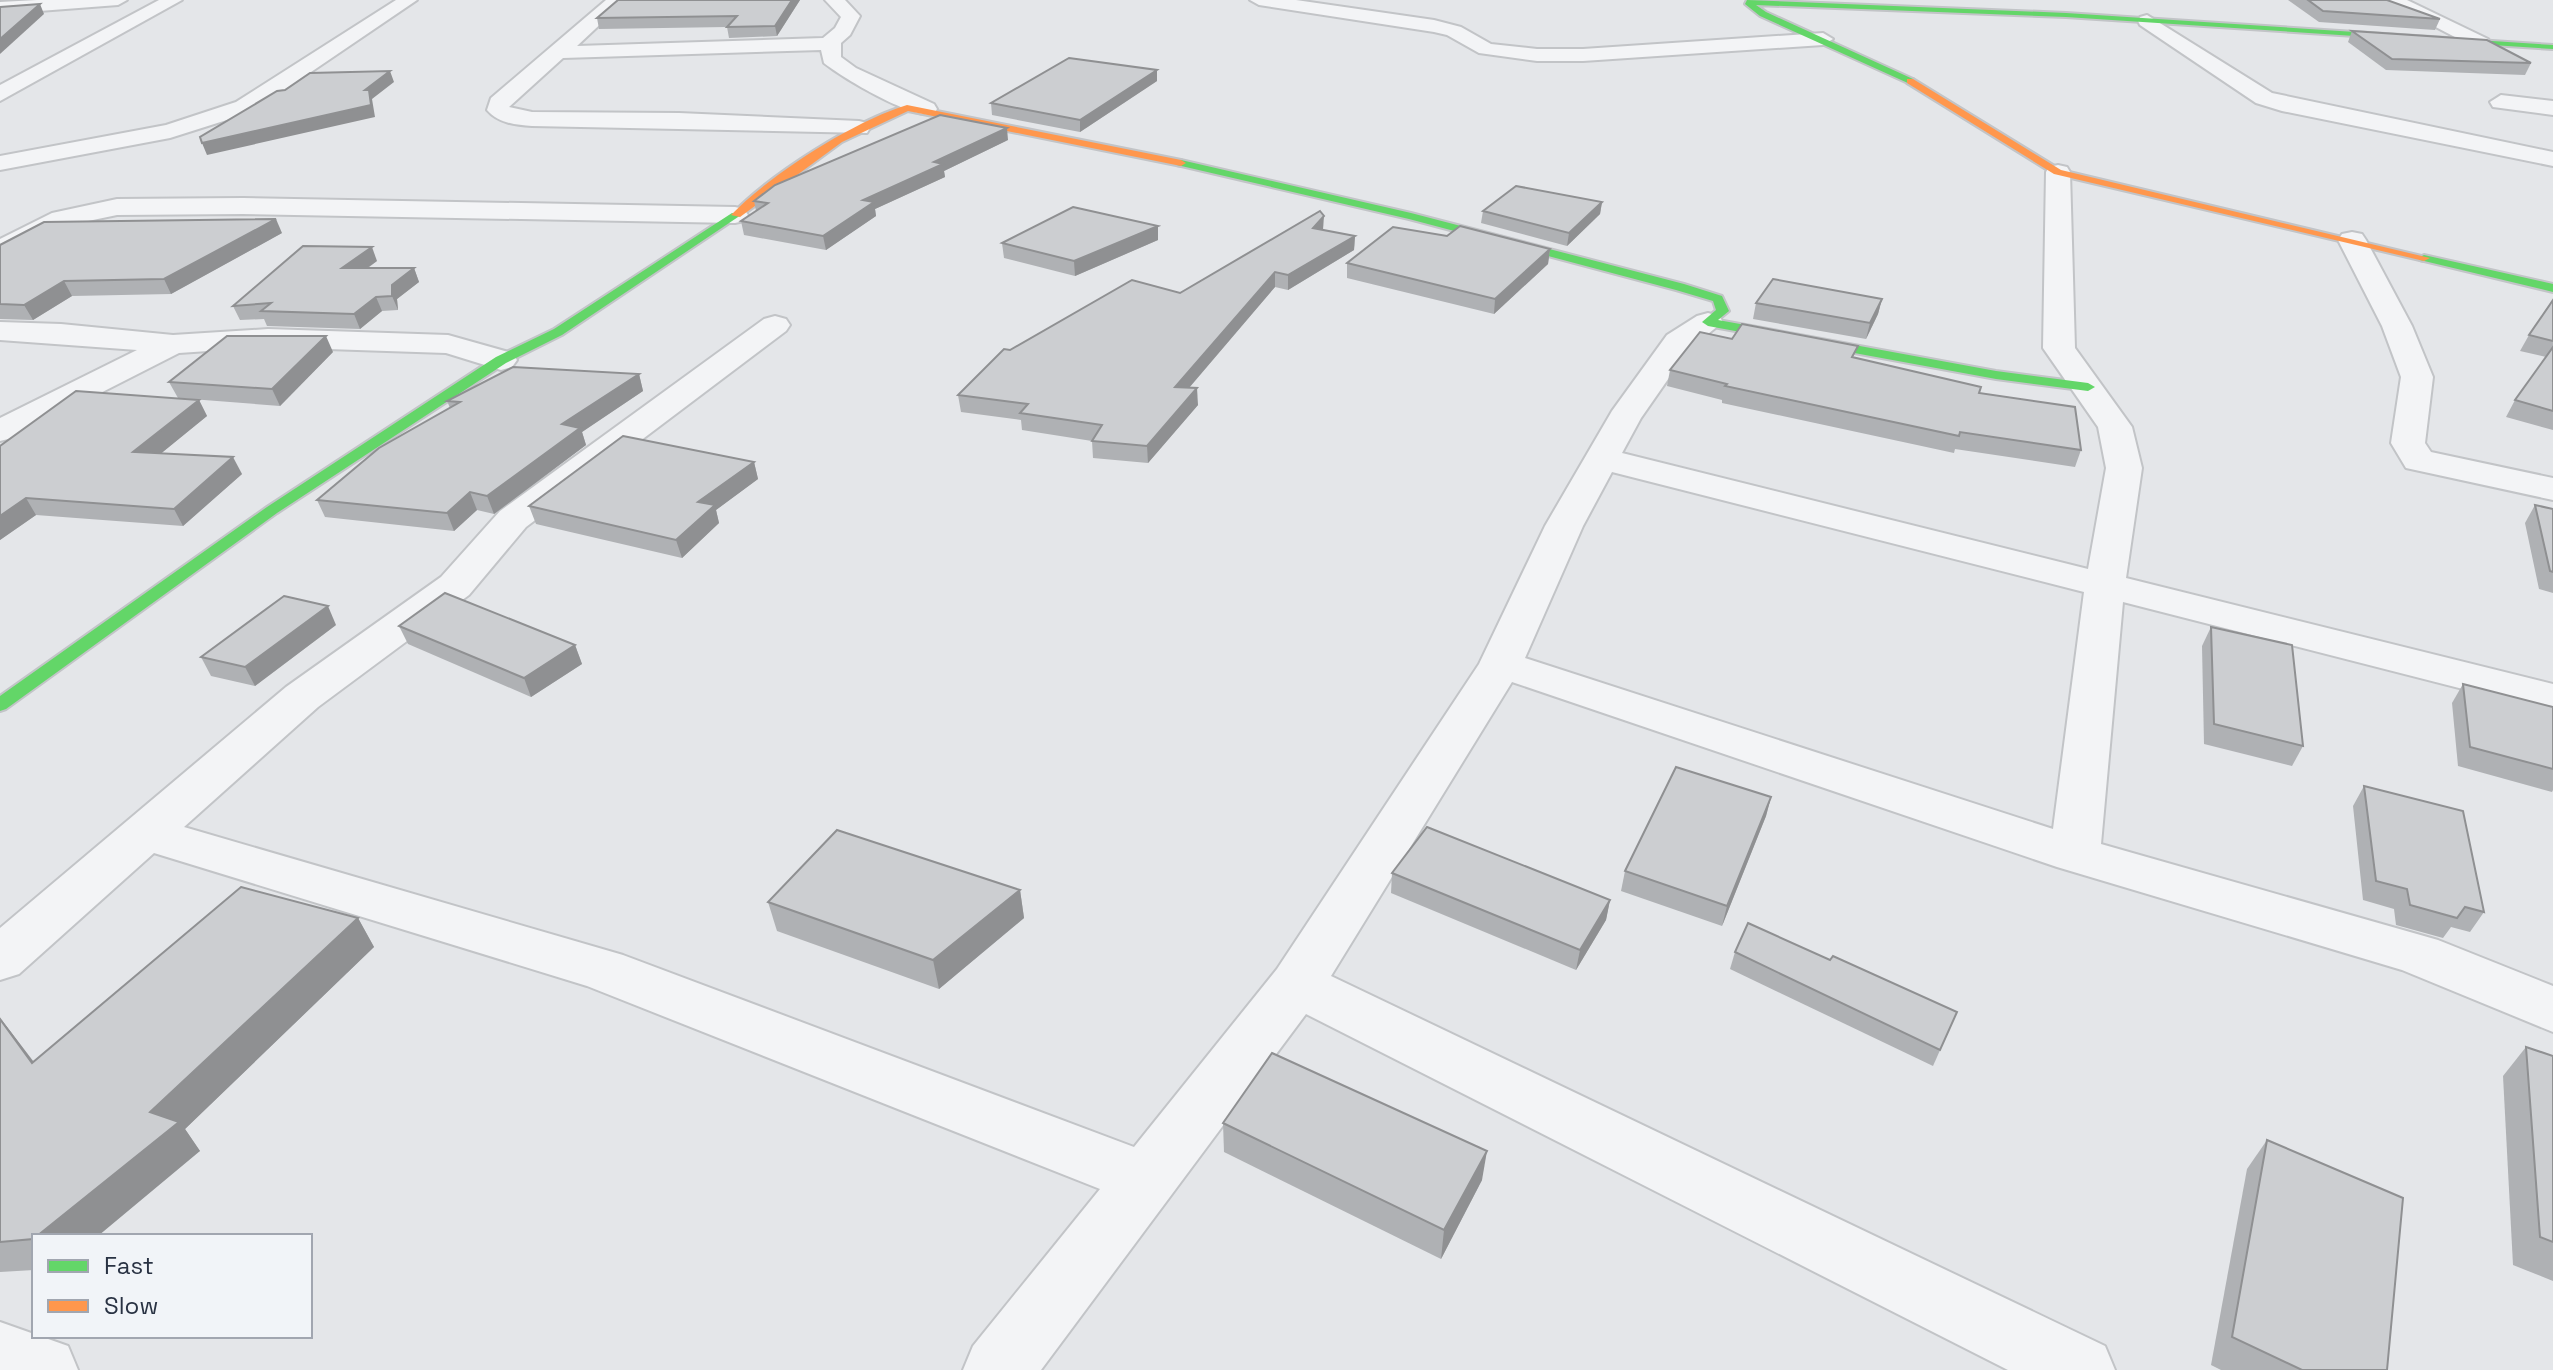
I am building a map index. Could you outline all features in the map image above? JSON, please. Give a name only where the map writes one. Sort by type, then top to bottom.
[{"type":"street","points":[[0,8],[118,0]]},
{"type":"street","points":[[0,94],[173,0]]},
{"type":"street","points":[[0,163],[170,131],[244,107],[408,0]]},
{"type":"street","points":[[617,0],[562,52],[499,103],[498,110],[505,116],[541,118],[665,119],[859,128]]},
{"type":"street","points":[[834,0],[851,16],[831,44],[831,59],[849,72],[926,109]]},
{"type":"street","points":[[1259,0],[1434,26],[1454,31],[1486,49],[1506,53],[1583,55],[1823,39]]},
{"type":"street","points":[[1743,1],[1777,0],[2147,21],[2553,47]]},
{"type":"street","points":[[2393,0],[2481,43]]},
{"type":"street","points":[[1743,1],[1763,14],[1823,39],[1949,102],[2058,172],[2553,288]]},
{"type":"street","points":[[2147,21],[2264,98],[2553,159]]},
{"type":"street","points":[[562,52],[831,44]]},
{"type":"street","points":[[2501,102],[2553,108]]},
{"type":"street","points":[[0,705],[272,510],[501,360],[558,332],[735,215],[809,159],[873,119],[907,108],[926,109],[1411,216],[1718,299],[1723,311],[1678,342],[1624,418],[1564,526],[1501,664],[1297,984],[998,1370]]},
{"type":"street","points":[[2058,172],[2059,348],[2115,427],[2124,468],[2105,584],[2075,854]]},
{"type":"street","points":[[0,250],[61,219],[117,207],[275,206],[735,215]]},
{"type":"street","points":[[2352,240],[2397,326],[2417,377],[2408,443],[2419,460],[2553,489]]},
{"type":"street","points":[[1708,322],[1981,372],[2088,387]]},
{"type":"street","points":[[0,959],[302,697],[455,586],[513,519],[775,325]]},
{"type":"street","points":[[0,331],[61,333],[173,344],[268,338],[448,344],[501,360]]},
{"type":"street","points":[[0,431],[173,344]]},
{"type":"street","points":[[1602,459],[2553,698]]},
{"type":"street","points":[[1501,664],[2075,854],[2419,955],[2553,1010]]},
{"type":"street","points":[[143,832],[604,970],[1145,1179]]},
{"type":"street","points":[[1297,984],[2080,1370]]},
{"type":"street","points":[[0,1356],[43,1370]]},
{"type":"building","points":[[618,0],[792,0],[775,26],[727,27],[737,16],[597,18]]},
{"type":"building","points":[[2308,0],[2387,0],[2440,19],[2323,11]]},
{"type":"building","points":[[40,4],[0,39],[0,7]]},
{"type":"building","points":[[2352,31],[2487,40],[2531,63],[2392,59]]},
{"type":"building","points":[[1069,58],[1157,70],[1080,120],[991,103]]},
{"type":"building","points":[[390,71],[365,90],[369,90],[371,105],[202,143],[200,137],[310,73]]},
{"type":"building","points":[[940,115],[1007,128],[934,162],[943,164],[863,200],[874,202],[823,236],[741,221],[768,203],[754,201],[775,185]]},
{"type":"building","points":[[1516,186],[1602,202],[1569,233],[1483,211]]},
{"type":"building","points":[[1073,207],[1158,226],[1074,261],[1002,243]]},
{"type":"building","points":[[1320,211],[1324,216],[1313,228],[1355,236],[1288,275],[1275,272],[1175,387],[1197,388],[1147,446],[1092,441],[1102,425],[1020,413],[1028,404],[958,395],[1004,349],[1010,350],[1132,280],[1180,293]]},
{"type":"building","points":[[276,219],[164,279],[64,281],[24,305],[0,304],[0,245],[44,222]]},
{"type":"building","points":[[1460,226],[1550,249],[1495,299],[1347,263],[1393,227],[1447,236]]},
{"type":"building","points":[[303,246],[372,247],[342,268],[414,268],[392,285],[392,296],[376,297],[354,314],[261,311],[271,303],[233,306]]},
{"type":"building","points":[[1773,279],[1882,299],[1870,323],[1756,303]]},
{"type":"building","points":[[2553,300],[2553,341],[2529,335]]},
{"type":"building","points":[[1742,324],[1858,346],[1852,357],[1981,387],[1979,393],[2075,407],[2081,450],[1960,432],[1959,436],[1725,386],[1727,384],[1670,370],[1700,332],[1732,339]]},
{"type":"building","points":[[227,336],[326,336],[272,389],[169,382]]},
{"type":"building","points":[[2553,347],[2553,411],[2515,400]]},
{"type":"building","points":[[513,367],[639,374],[562,424],[580,428],[487,496],[470,492],[447,513],[317,500],[379,448],[460,402],[447,401]]},
{"type":"building","points":[[76,391],[199,400],[133,452],[233,457],[174,509],[26,498],[0,516],[0,446]]},
{"type":"building","points":[[623,436],[754,462],[698,502],[715,505],[676,540],[529,506]]},
{"type":"building","points":[[2535,505],[2553,509],[2553,572],[2550,571]]},
{"type":"building","points":[[445,593],[575,645],[524,678],[399,626]]},
{"type":"building","points":[[284,596],[328,606],[245,667],[201,657]]},
{"type":"building","points":[[2211,627],[2292,645],[2303,746],[2214,724]]},
{"type":"building","points":[[2463,684],[2553,707],[2553,769],[2470,747]]},
{"type":"building","points":[[1676,767],[1771,797],[1727,906],[1625,871]]},
{"type":"building","points":[[2364,786],[2463,811],[2484,912],[2465,907],[2457,918],[2410,905],[2407,889],[2376,881]]},
{"type":"building","points":[[1427,827],[1610,900],[1580,950],[1392,873]]},
{"type":"building","points":[[837,830],[1020,890],[933,960],[768,902]]},
{"type":"building","points":[[241,887],[358,918],[150,1112],[179,1122],[39,1234],[32,1234],[32,1239],[0,1242],[0,1019],[32,1063]]},
{"type":"building","points":[[1748,923],[1830,960],[1833,956],[1957,1012],[1940,1050],[1735,952]]},
{"type":"building","points":[[2526,1047],[2553,1056],[2553,1242],[2540,1237]]},
{"type":"building","points":[[1272,1053],[1487,1151],[1444,1230],[1223,1123]]},
{"type":"building","points":[[2267,1140],[2403,1198],[2387,1370],[2302,1370],[2232,1337]]},
{"type":"traffic: fast","points":[[1910,81],[1763,14],[1748,2],[2066,15],[2553,47]]},
{"type":"traffic: fast","points":[[1181,163],[1411,216],[1680,287],[1718,299],[1723,311],[1708,322],[1996,375],[2088,387]]},
{"type":"traffic: fast","points":[[0,705],[272,510],[501,360],[558,332],[736,215]]},
{"type":"traffic: fast","points":[[2424,258],[2553,288]]},
{"type":"traffic: slow","points":[[1910,81],[2058,172],[2424,258]]},
{"type":"traffic: slow","points":[[736,215],[838,140],[907,108],[1181,163]]}]
